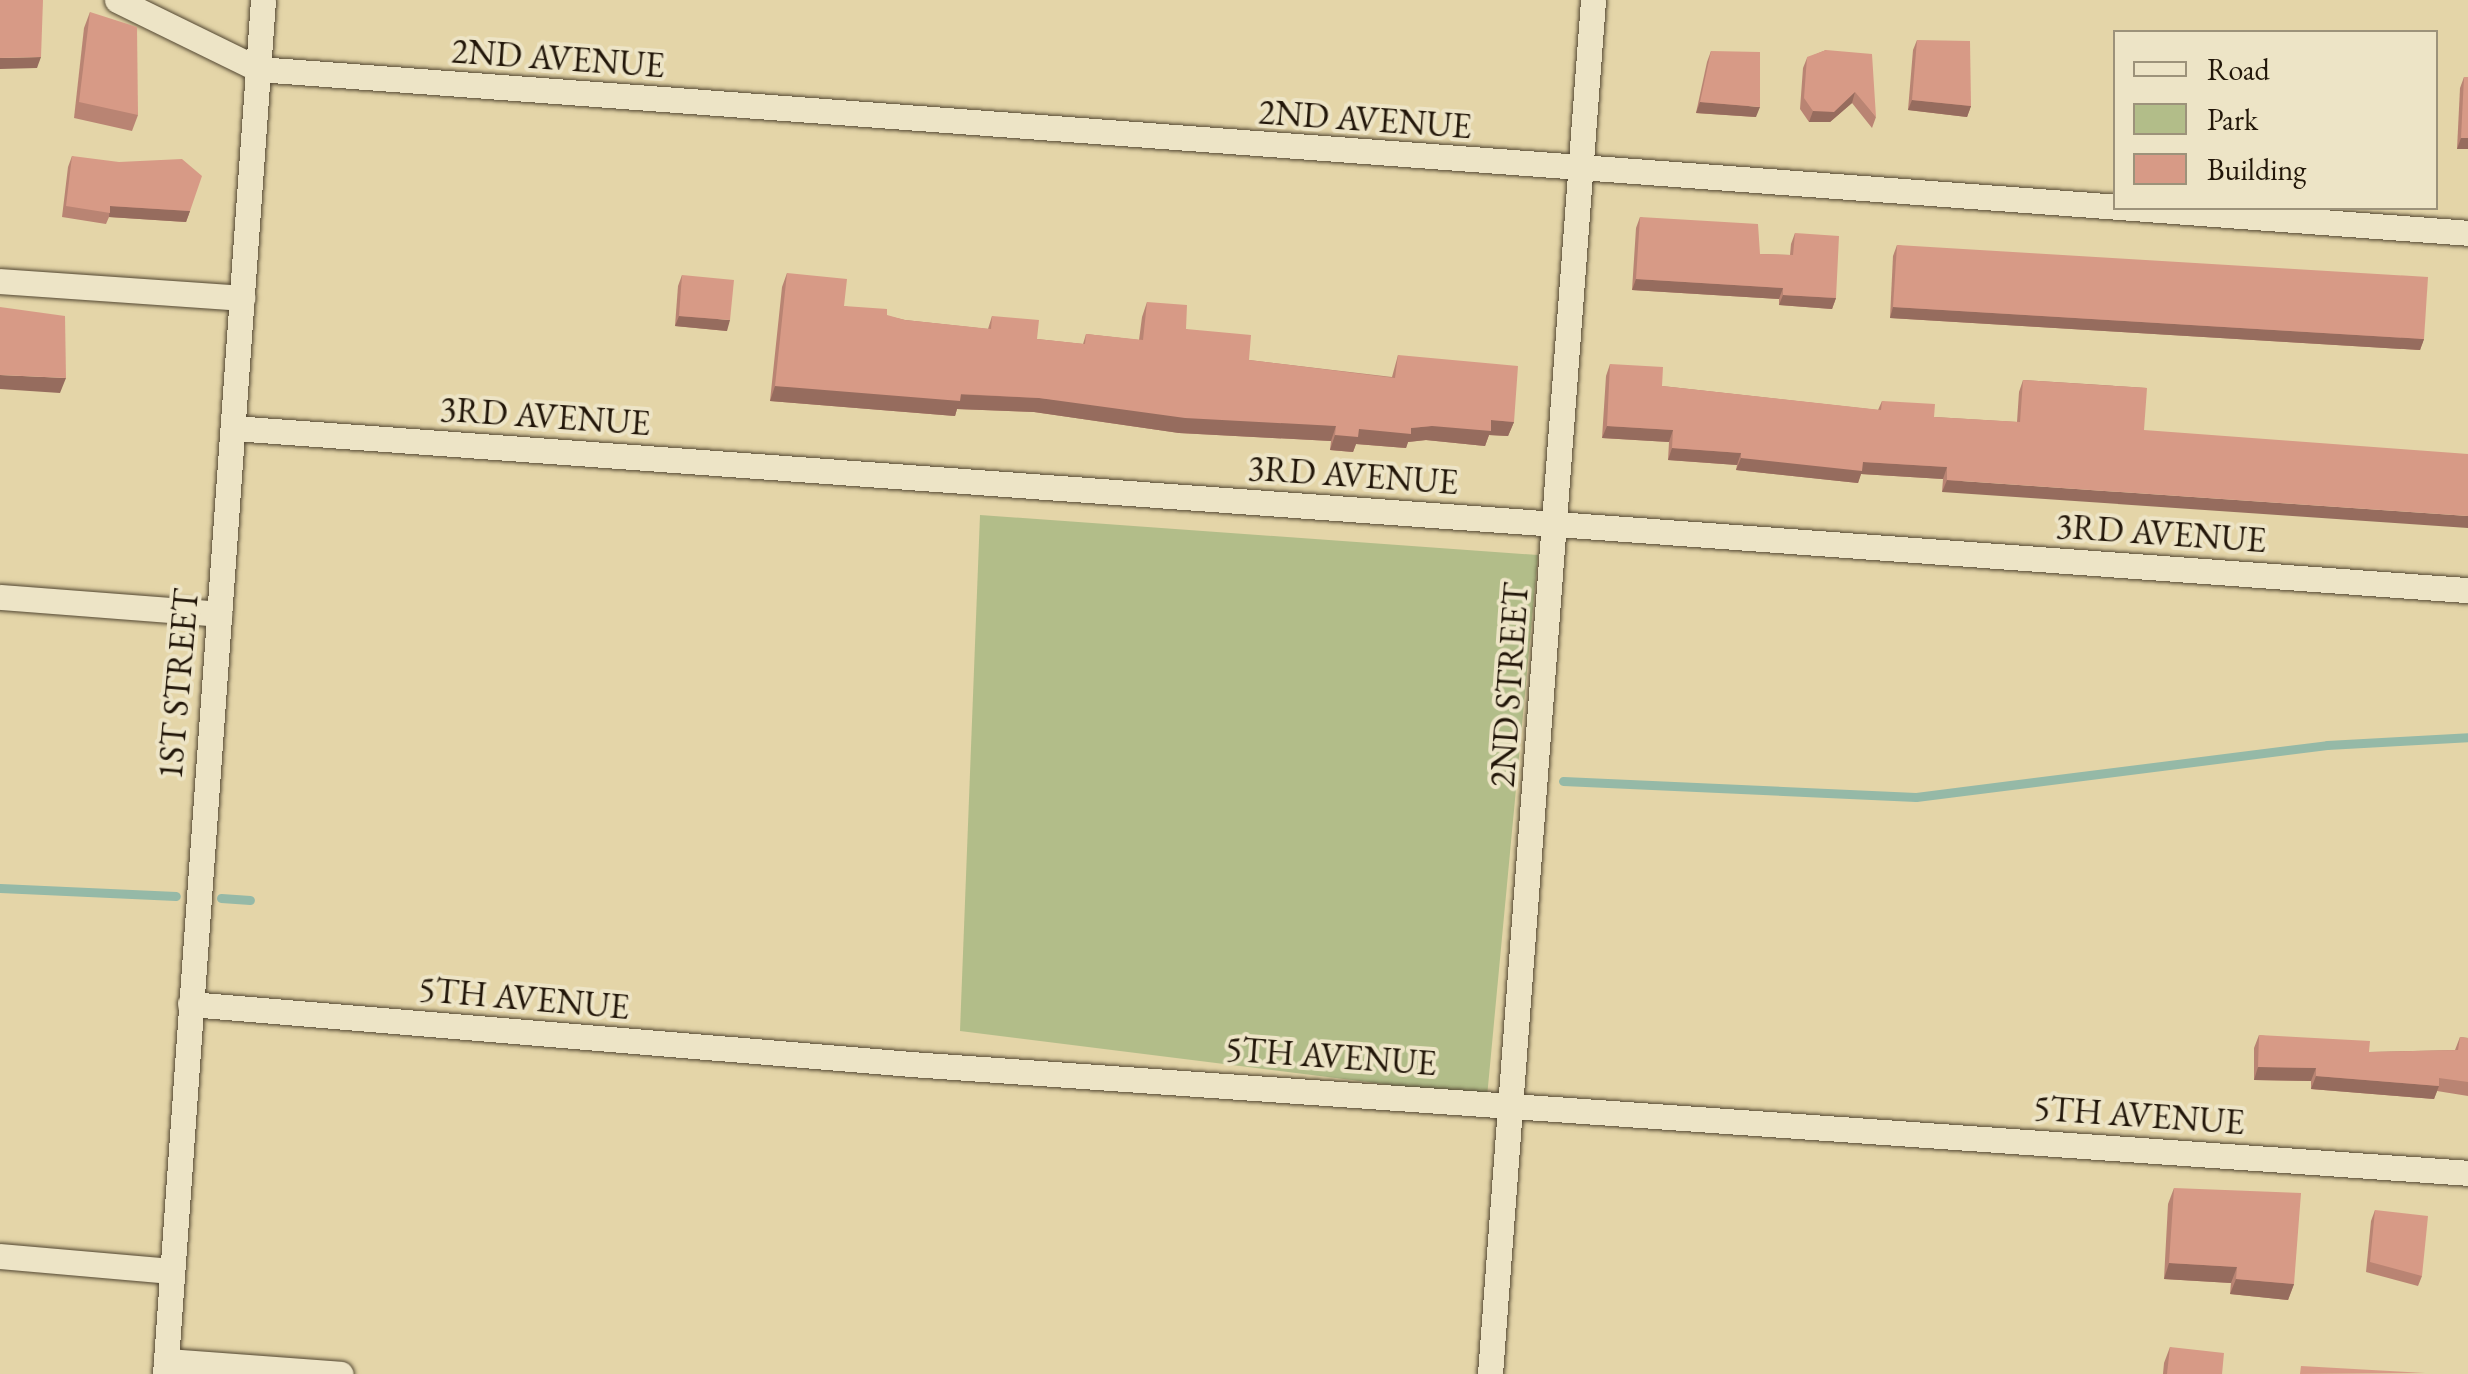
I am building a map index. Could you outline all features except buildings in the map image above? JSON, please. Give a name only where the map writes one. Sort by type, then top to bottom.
[{"type":"street","points":[[116,0],[258,69]]},
{"type":"street","name":"1ST STREET","points":[[166,1368],[263,0]]},
{"type":"street","name":"2ND STREET","points":[[1490,1374],[1593,0]]},
{"type":"street","name":"2ND AVENUE","points":[[258,69],[2113,208]]},
{"type":"street","name":"2ND AVENUE","points":[[2145,210],[2468,233]]},
{"type":"street","points":[[0,281],[242,298]]},
{"type":"street","name":"3RD AVENUE","points":[[233,428],[2468,590]]},
{"type":"street","points":[[0,597],[219,614]]},
{"type":"street","name":"5TH AVENUE","points":[[190,1004],[680,1046],[2468,1174]]},
{"type":"street","points":[[0,1256],[170,1271]]},
{"type":"street","points":[[166,1368],[342,1374]]},
{"type":"green space","points":[[980,515],[1538,555],[1487,1097],[960,1031]]},
{"type":"waterway","points":[[1563,781],[1916,797],[2327,745],[2468,737]]},
{"type":"waterway","points":[[0,888],[176,896]]},
{"type":"waterway","points":[[221,898],[250,900]]}]
